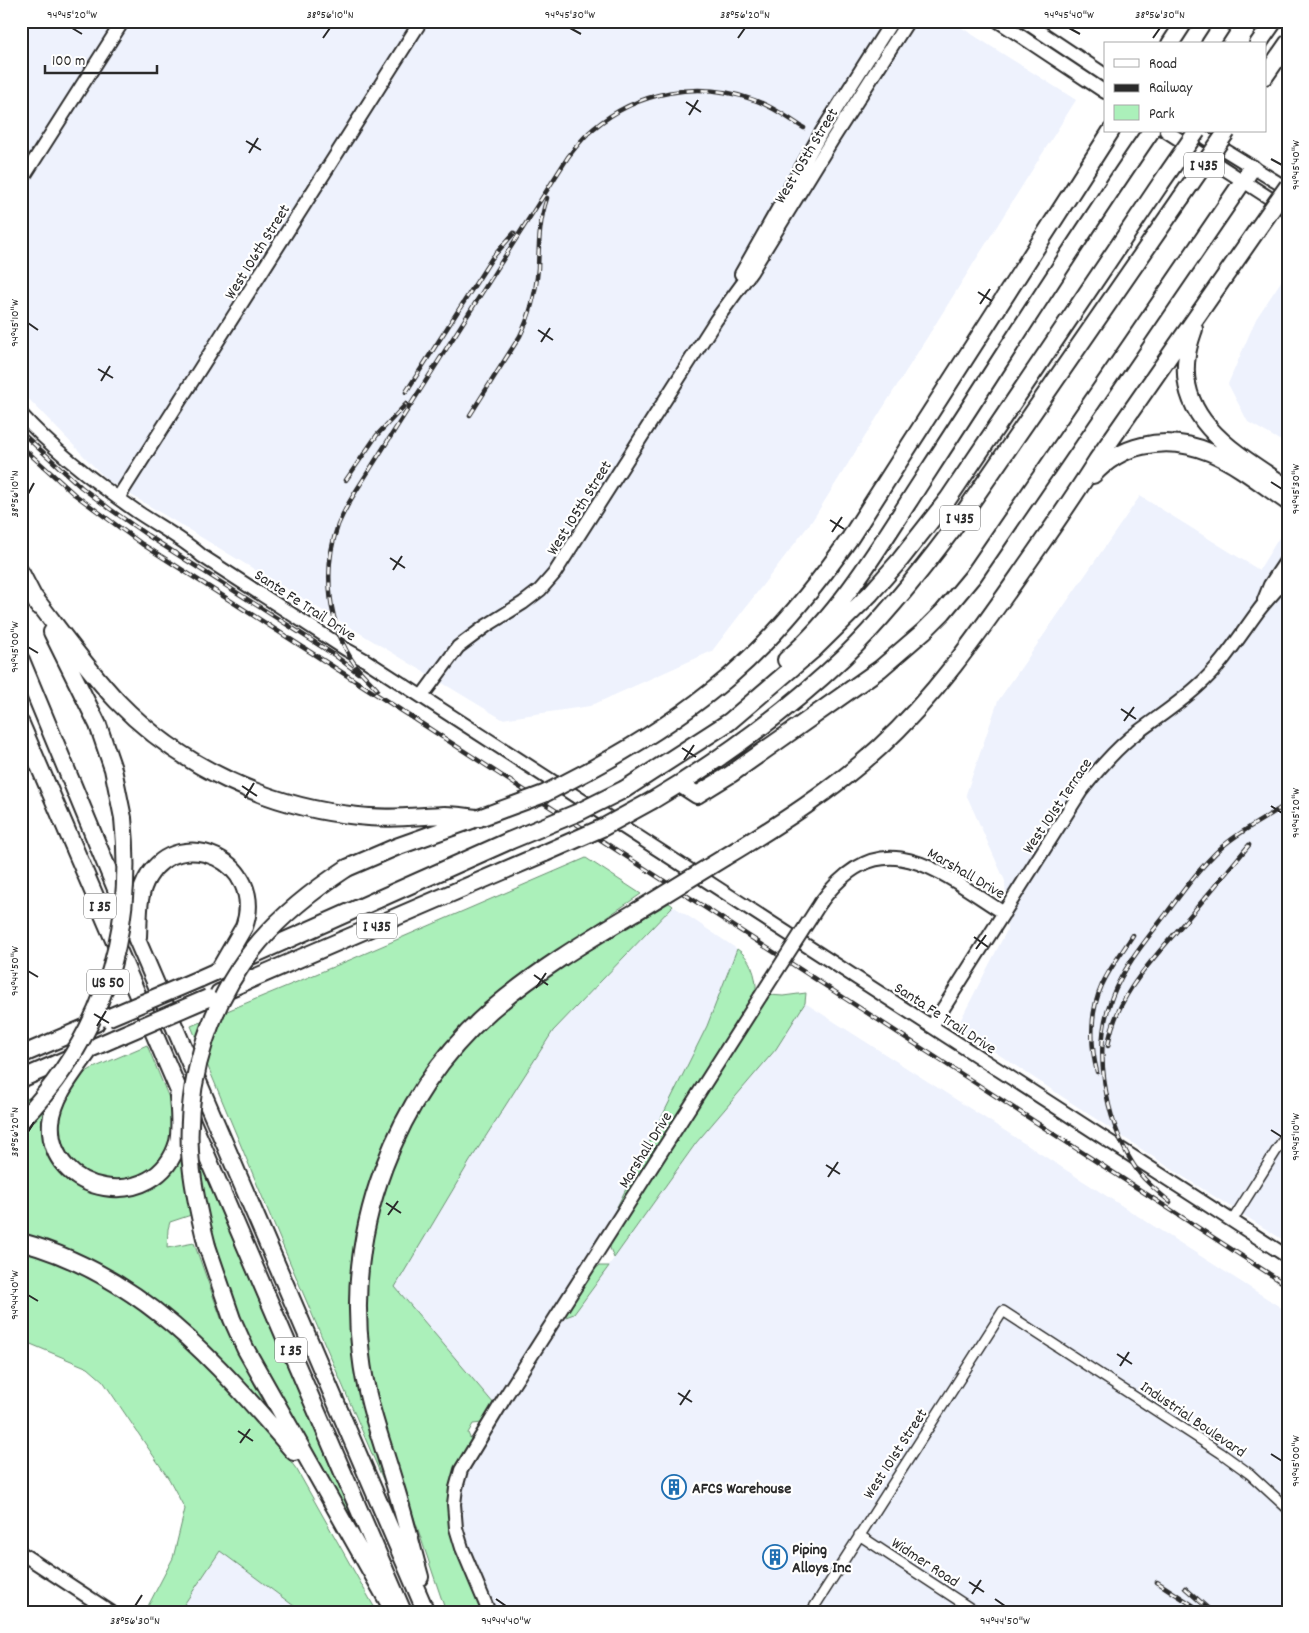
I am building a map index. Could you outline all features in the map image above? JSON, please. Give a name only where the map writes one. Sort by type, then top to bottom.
[{"type":"highway","points":[[1211,42],[1224,21]]},
{"type":"highway","points":[[1259,42],[1274,21]]},
{"type":"highway","points":[[1171,42],[1183,23]]},
{"type":"highway","points":[[1266,75],[1288,43]]},
{"type":"highway","points":[[1266,81],[1288,57]]},
{"type":"highway","points":[[730,722],[747,693],[793,654],[840,603],[906,505],[1048,284],[1150,132]]},
{"type":"highway","name":"I 435","points":[[21,1055],[579,812],[625,789],[730,722],[839,626],[871,593],[924,530],[948,499],[1195,132]]},
{"type":"highway","name":"I 435","points":[[21,1078],[580,839],[680,784],[751,736],[844,657],[893,604],[952,530],[1226,132]]},
{"type":"highway","points":[[394,1612],[245,1348],[232,1320],[207,1246],[194,1186],[190,1132],[194,1088],[200,1061],[214,1017],[233,980],[260,942],[305,897],[347,868],[387,850],[544,794],[590,770],[658,731],[730,676],[771,636],[813,588],[850,538],[1110,133]]},
{"type":"highway","points":[[680,784],[697,795],[731,774],[880,669],[904,650],[943,612],[973,576],[1248,175]]},
{"type":"highway","points":[[428,1612],[396,1488],[369,1401],[360,1354],[359,1289],[364,1243],[372,1203],[386,1162],[404,1122],[427,1083],[456,1046],[489,1012],[529,980],[568,952],[793,816],[880,747],[921,706],[977,636],[1078,491],[1096,460],[1288,188]]},
{"type":"highway","points":[[1197,317],[1186,362],[1188,383],[1194,406],[1219,440],[1288,488]]},
{"type":"highway","points":[[1078,491],[1096,471],[1117,455],[1150,444],[1172,442],[1200,448],[1222,457],[1288,502]]},
{"type":"highway","name":"US 50","points":[[21,573],[98,725],[113,769],[123,818],[126,851],[125,896],[121,928],[108,981],[93,1017],[67,1066],[21,1121]]},
{"type":"highway","points":[[34,597],[100,681],[125,708],[166,743],[226,779],[272,798],[321,811],[393,818],[446,815],[479,818]]},
{"type":"highway","name":"I 35","points":[[21,660],[138,942],[428,1612]]},
{"type":"highway","name":"I 35","points":[[21,724],[403,1612]]},
{"type":"highway","points":[[138,942],[141,893],[152,871],[164,860],[180,854],[189,852],[208,853],[229,865],[239,876],[245,890],[248,905],[247,920],[244,927],[219,970]]},
{"type":"highway","points":[[90,1049],[62,1090],[51,1122],[53,1142],[62,1161],[75,1174],[90,1184],[108,1189],[128,1188],[146,1182],[160,1171],[171,1158],[179,1135],[178,1088]]},
{"type":"highway","points":[[21,1242],[70,1258],[122,1286],[154,1309],[191,1340],[227,1375],[318,1480]]},
{"type":"main road","points":[[21,181],[123,21]]},
{"type":"main road","name":"West 106th Street","points":[[118,498],[421,21]]},
{"type":"main road","name":"West 105th Street","points":[[727,304],[744,268],[812,150],[892,21]]},
{"type":"main road","name":"West 105th Street","points":[[422,696],[458,647],[486,626],[523,603],[540,590],[554,574],[727,304],[756,264],[908,21]]},
{"type":"main road","points":[[998,21],[1104,91]]},
{"type":"main road","points":[[1024,21],[1104,74]]},
{"type":"main road","points":[[1168,132],[1248,175],[1288,188]]},
{"type":"main road","points":[[1197,132],[1288,210]]},
{"type":"main road","name":"Sante Fe Trail Drive","points":[[21,414],[58,450],[118,498],[222,569],[422,696],[586,804]]},
{"type":"main road","name":"West 101st Terrace","points":[[1260,609],[1270,586],[1288,558]]},
{"type":"main road","name":"West 101st Terrace","points":[[932,1026],[1081,791],[1095,773],[1129,739],[1198,686],[1232,648],[1260,609],[1288,576]]},
{"type":"main road","name":"Santa Fe Trail Drive","points":[[586,804],[1288,1257]]},
{"type":"main road","name":"Marshall Drive","points":[[489,1612],[462,1548],[456,1528],[454,1504],[461,1470],[517,1377],[821,902],[840,879],[856,868],[878,860],[899,858],[920,862],[935,869],[1004,913]]},
{"type":"main road","points":[[21,1553],[111,1612]]},
{"type":"street","points":[[1232,1221],[1288,1132]]},
{"type":"street","name":"Industrial Boulevard","points":[[1003,1311],[1222,1453],[1250,1474],[1288,1509]]},
{"type":"street","name":"West 101st Street","points":[[810,1612],[1003,1311]]},
{"type":"street","name":"Widmer Road","points":[[859,1536],[976,1612]]},
{"type":"shaded area","points":[[21,21],[951,21],[1076,100],[812,521],[712,651],[590,706],[502,719],[108,481],[21,391]]},
{"type":"shaded area","points":[[1288,271],[1288,445],[1248,422],[1228,384],[1256,319]]},
{"type":"shaded area","points":[[1140,496],[1259,570],[1288,523],[1288,1243],[1179,1174],[957,1027],[1007,930],[1005,881],[966,794],[998,701]]},
{"type":"shaded area","points":[[673,906],[737,949],[707,1026],[607,1227],[494,1404],[394,1287],[470,1161],[553,1031]]},
{"type":"shaded area","points":[[805,1003],[1288,1312],[1288,1612],[494,1612],[461,1528],[460,1491],[473,1457],[563,1318],[574,1314],[696,1143],[776,1049]]},
{"type":"shaded area","points":[[220,1551],[302,1612],[179,1612]]},
{"type":"green space","points":[[586,858],[641,894],[542,961],[490,1003],[416,1089],[353,1278],[390,1488],[387,1489],[191,1026]]},
{"type":"green space","points":[[669,903],[673,906],[553,1031],[470,1161],[395,1287],[494,1404],[482,1423],[473,1424],[468,1433],[471,1440],[458,1465],[451,1487],[448,1508],[455,1546],[483,1612],[446,1612],[376,1406],[366,1355],[365,1282],[381,1196],[402,1140],[430,1091],[465,1045],[508,1005],[551,974]]},
{"type":"green space","points":[[737,949],[742,952],[752,967],[756,991],[616,1214],[612,1217],[707,1026]]},
{"type":"green space","points":[[806,993],[805,1003],[776,1049],[696,1143],[614,1258],[610,1243],[769,995],[783,996]]},
{"type":"green space","points":[[147,1045],[171,1103],[172,1122],[170,1140],[164,1156],[157,1165],[131,1182],[95,1180],[68,1161],[56,1134],[60,1108],[72,1084],[81,1075]]},
{"type":"green space","points":[[31,1097],[50,1101],[57,1162],[124,1193],[185,1138],[195,1151],[355,1524],[352,1527],[238,1318],[203,1211],[170,1222],[167,1248],[194,1243],[221,1318],[263,1401],[260,1404],[180,1322],[21,1237],[21,1101]]},
{"type":"green space","points":[[21,1250],[68,1266],[135,1303],[193,1350],[274,1439],[297,1470],[377,1612],[302,1612],[220,1551],[179,1612],[147,1608],[173,1558],[185,1509],[169,1479],[103,1381],[88,1368],[21,1340]]},
{"type":"green space","points":[[599,1266],[609,1266],[574,1314],[563,1318],[592,1271]]},
{"type":"railway","points":[[377,689],[358,669],[347,651],[339,634],[334,616],[329,579],[333,542],[338,525],[356,491],[568,157],[593,129],[629,106],[649,98],[690,90],[733,94],[754,100],[780,112],[804,128]]},
{"type":"railway","points":[[470,415],[520,336],[527,319],[536,286],[541,224],[547,198]]},
{"type":"railway","points":[[406,392],[492,258],[514,233]]},
{"type":"railway","points":[[346,480],[377,435],[406,404]]},
{"type":"railway","points":[[21,432],[81,487],[110,509],[147,535],[333,654],[358,673]]},
{"type":"railway","points":[[21,446],[74,494],[142,544],[1288,1286]]},
{"type":"railway","points":[[1170,1202],[1141,1175],[1133,1164],[1115,1126],[1109,1105],[1102,1060],[1106,1017],[1112,997],[1129,964],[1199,871],[1229,841],[1288,803]]},
{"type":"railway","points":[[1108,1046],[1118,1011],[1136,980],[1249,845]]},
{"type":"railway","points":[[1097,1072],[1092,1039],[1095,1006],[1105,978],[1133,935]]},
{"type":"railway","points":[[1157,1582],[1203,1612]]},
{"type":"railway","points":[[1185,1588],[1212,1612]]},
{"type":"railway","points":[[1129,1612],[1158,1612]]},
{"type":"place","name":"AFCS Warehouse","points":[[674,1487]]},
{"type":"place","name":"Piping Alloys Inc","points":[[775,1557]]}]
